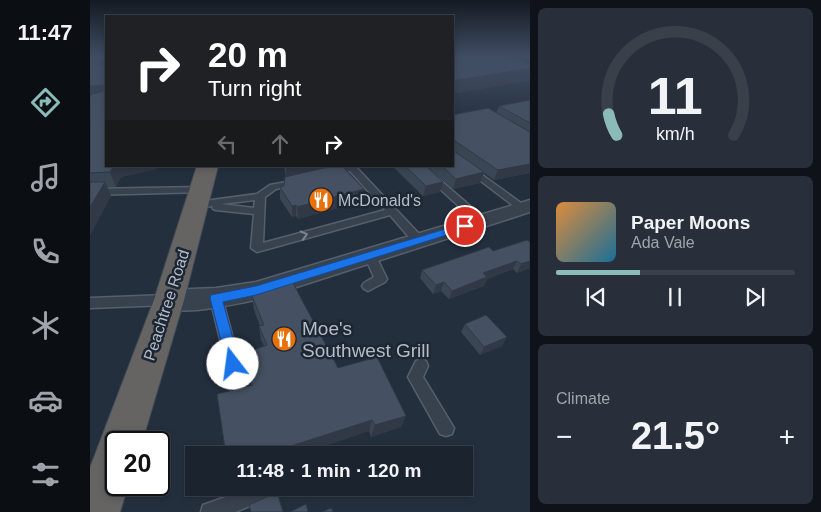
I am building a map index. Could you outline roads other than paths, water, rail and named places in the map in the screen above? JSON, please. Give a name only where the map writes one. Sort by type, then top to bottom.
[{"type":"highway","name":"Peachtree Road","points":[[124,431],[169,300],[208,167]]},
{"type":"highway","points":[[97,512],[105,488]]},
{"type":"street","points":[[169,300],[216,298],[256,290],[526,207]]},
{"type":"lane","points":[[454,157],[526,207]]},
{"type":"lane","points":[[420,167],[481,221]]},
{"type":"lane","points":[[326,175],[352,168],[418,240]]},
{"type":"lane","points":[[90,192],[199,197],[260,196],[273,187],[308,179]]},
{"type":"lane","points":[[260,196],[257,248],[393,211]]},
{"type":"lane","points":[[199,197],[259,211]]},
{"type":"lane","points":[[368,286],[381,280],[370,255]]},
{"type":"lane","points":[[216,298],[233,364]]},
{"type":"lane","points":[[90,302],[169,300]]},
{"type":"lane","points":[[421,366],[415,377],[446,428]]},
{"type":"lane","points":[[210,512],[253,496]]},
{"type":"lane","points":[[97,512],[106,512]]},
{"type":"place","name":"McDonald's","points":[[321,200]]},
{"type":"place","name":"Moe's Southwest Grill","points":[[284,339]]}]
